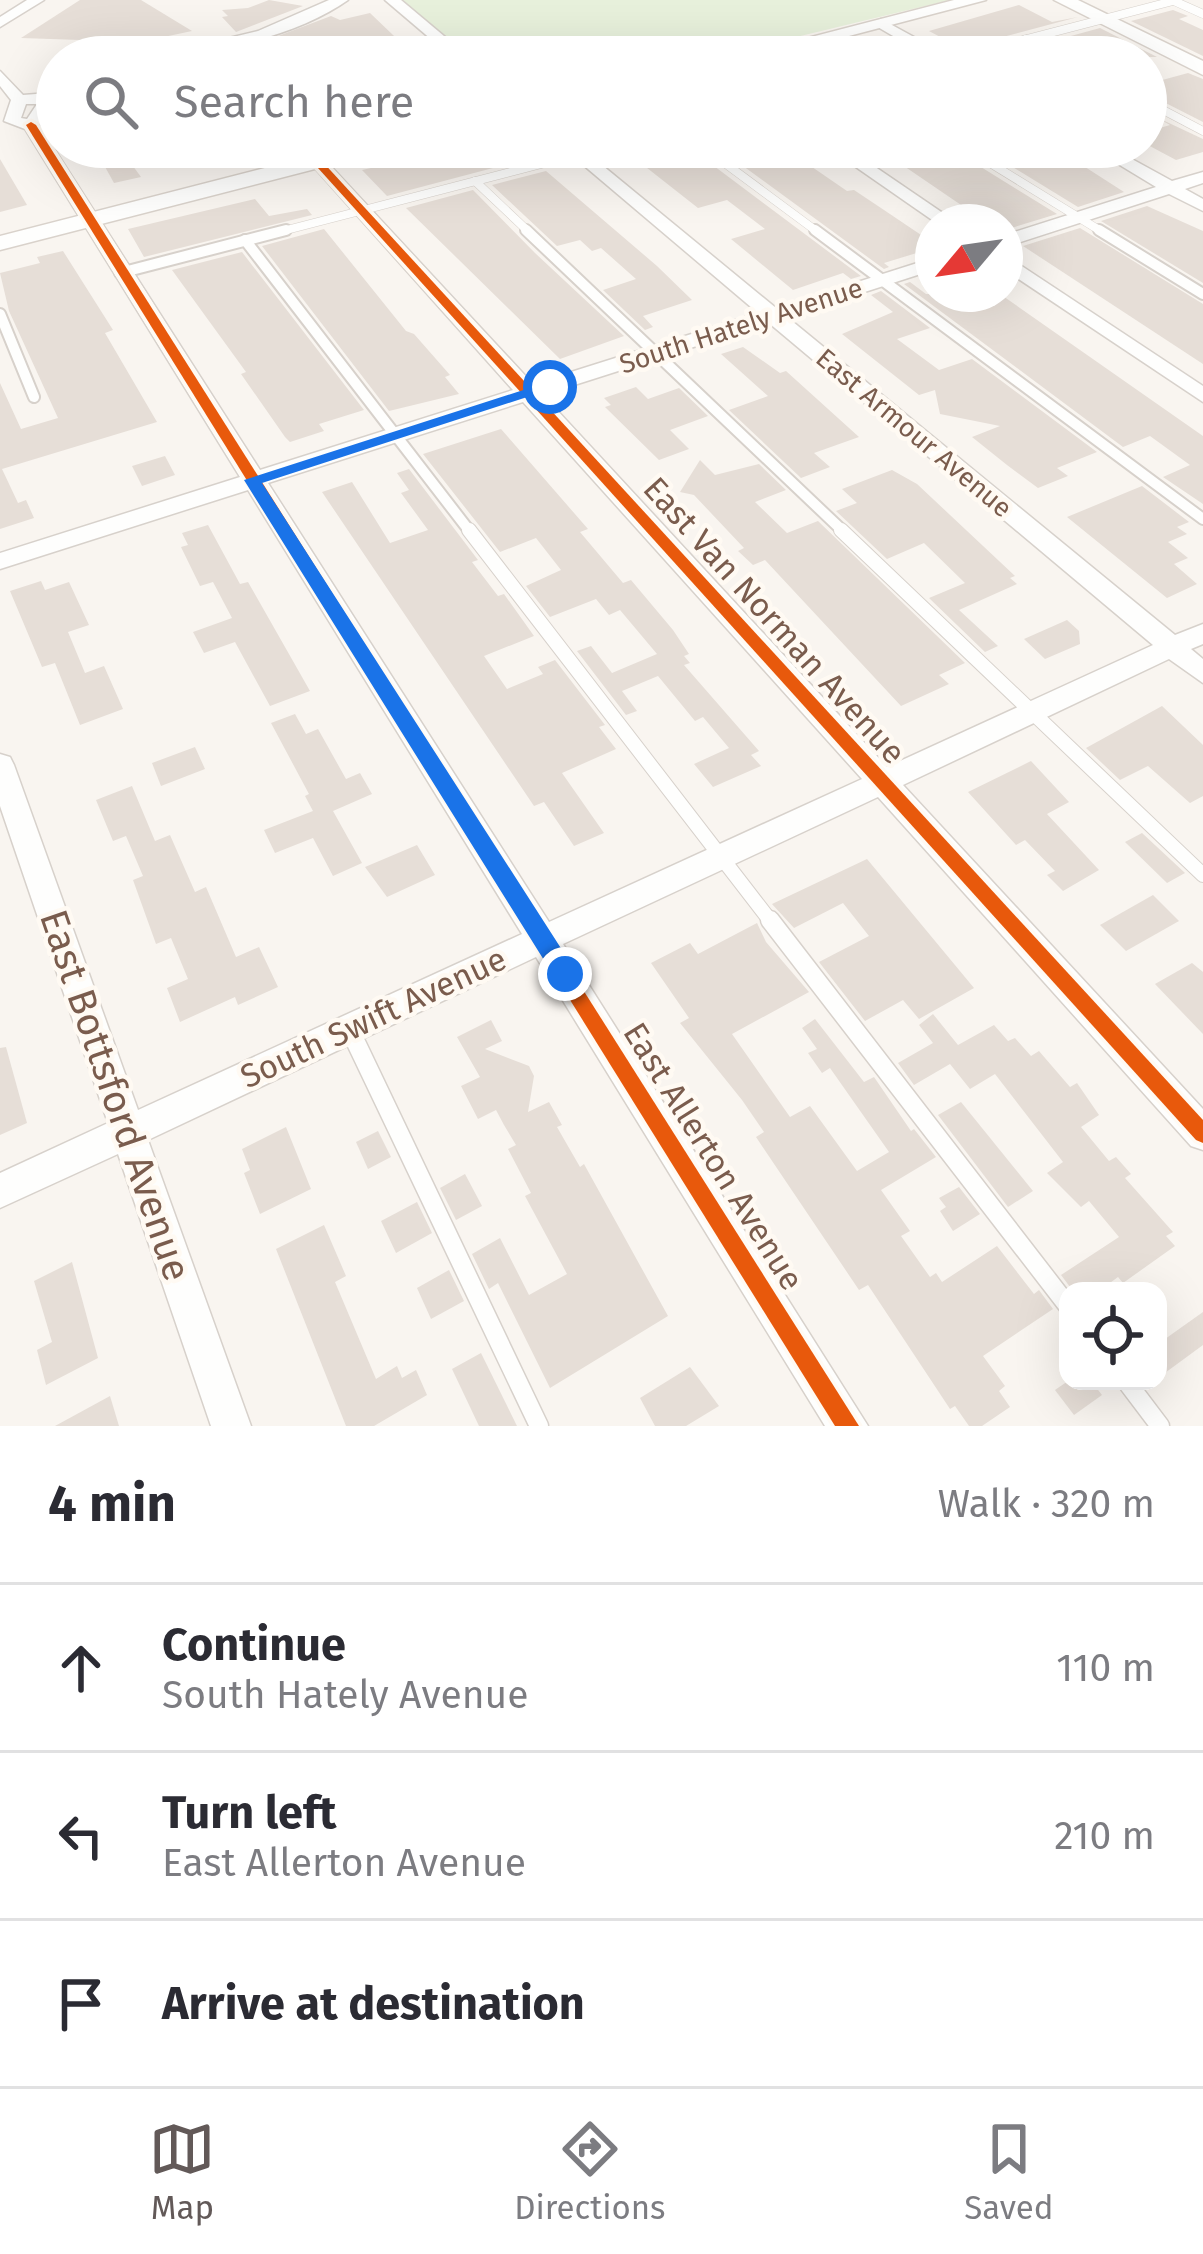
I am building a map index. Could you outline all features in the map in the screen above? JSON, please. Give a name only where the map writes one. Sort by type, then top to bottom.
[{"type":"main road","points":[[829,36],[977,0]]},
{"type":"main road","points":[[1063,0],[1137,36]]},
{"type":"main road","points":[[1167,51],[1203,69]]},
{"type":"main road","points":[[0,244],[261,168]]},
{"type":"street","points":[[0,23],[37,0]]},
{"type":"street","points":[[260,36],[341,0]]},
{"type":"street","points":[[392,0],[436,36]]},
{"type":"street","points":[[881,23],[904,36]]},
{"type":"street","name":"East Allerton Avenue","points":[[0,76],[36,131]]},
{"type":"street","points":[[25,112],[36,106]]},
{"type":"street","points":[[25,112],[36,106]]},
{"type":"street","name":"East Allerton Avenue","points":[[57,168],[848,1426]]},
{"type":"street","name":"East Van Norman Avenue","points":[[324,168],[1203,1134]]},
{"type":"street","name":"East Armour Avenue","points":[[595,168],[1203,673]]},
{"type":"street","points":[[866,168],[919,204]]},
{"type":"street","points":[[1135,168],[1203,206]]},
{"type":"street","points":[[1023,235],[1203,178]]},
{"type":"street","name":"South Hately Avenue","points":[[0,561],[915,270]]},
{"type":"street","points":[[1023,273],[1203,395]]},
{"type":"street","name":"South Swift Avenue","points":[[0,1191],[1203,633]]},
{"type":"street","name":"East Bottsford Avenue","points":[[0,765],[231,1426]]},
{"type":"lane","points":[[1038,36],[1175,0],[1203,14]]},
{"type":"lane","points":[[1167,112],[1203,130]]},
{"type":"lane","points":[[121,273],[517,168]]},
{"type":"lane","points":[[731,168],[1203,519]]},
{"type":"lane","points":[[998,168],[1203,294]]},
{"type":"lane","points":[[475,181],[1203,875]]},
{"type":"lane","points":[[245,240],[1059,1294]]},
{"type":"lane","points":[[1,318],[34,397]]},
{"type":"lane","points":[[349,1029],[539,1426]]},
{"type":"lane","points":[[1133,1390],[1160,1426]]},
{"type":"green space","points":[[402,0],[950,0],[800,36],[446,36]]},
{"type":"building","points":[[80,0],[141,0],[192,31],[168,36],[21,38]]},
{"type":"building","points":[[269,0],[303,6],[236,32],[222,17],[228,16],[222,10]]},
{"type":"building","points":[[1019,5],[1052,22],[1078,17],[1006,36],[938,36],[929,31]]},
{"type":"building","points":[[1173,10],[1188,16],[1179,19],[1203,30],[1203,56],[1167,36],[1131,21]]},
{"type":"building","points":[[370,13],[394,36],[278,36],[331,16],[340,20]]},
{"type":"building","points":[[1100,28],[1116,36],[1071,36]]},
{"type":"building","points":[[1188,73],[1203,79],[1203,122],[1167,104],[1167,79]]},
{"type":"building","points":[[1167,122],[1203,139],[1203,152],[1176,160],[1167,155]]},
{"type":"building","points":[[0,159],[27,205],[0,212]]},
{"type":"building","points":[[106,168],[134,168],[141,177],[114,183]]},
{"type":"building","points":[[371,168],[493,168],[387,196],[362,170]]},
{"type":"building","points":[[647,168],[717,168],[861,276],[851,279],[843,273],[793,290],[731,239],[765,229],[727,200],[698,208]]},
{"type":"building","points":[[746,168],[814,168],[915,231],[915,254],[884,263],[889,267],[884,269]]},
{"type":"building","points":[[907,168],[983,168],[1057,214],[1023,224],[1023,204],[960,204]]},
{"type":"building","points":[[1014,168],[1087,168],[1124,192],[1078,207]]},
{"type":"building","points":[[546,171],[692,300],[643,316],[653,327],[645,330],[603,290],[636,279],[601,248],[592,251],[580,240],[557,246],[492,185]]},
{"type":"building","points":[[473,190],[624,336],[560,359],[406,208]]},
{"type":"building","points":[[255,199],[269,216],[307,209],[312,215],[144,257],[128,229]]},
{"type":"building","points":[[1147,206],[1203,231],[1203,283],[1101,221]]},
{"type":"building","points":[[1080,228],[1203,304],[1203,364],[1023,246]]},
{"type":"building","points":[[324,229],[406,331],[450,375],[445,377],[459,394],[389,411],[262,246]]},
{"type":"building","points":[[63,251],[113,330],[105,333],[157,422],[2,469],[18,503],[26,500],[34,518],[0,529],[0,383],[21,429],[58,418],[9,311],[0,273],[40,263],[37,257]]},
{"type":"building","points":[[242,252],[364,410],[319,424],[324,431],[290,442],[285,437],[241,374],[246,372],[172,270]]},
{"type":"building","points":[[881,291],[930,328],[897,339],[939,370],[972,359],[1097,452],[1057,468],[1068,476],[1038,488],[1007,465],[972,437],[1000,426],[940,414],[935,390],[919,395],[842,334],[893,312],[871,295]]},
{"type":"building","points":[[1023,310],[1203,436],[1203,504],[1163,477],[1190,465],[1150,436],[1123,447],[942,312]]},
{"type":"building","points":[[743,347],[780,373],[786,371],[859,437],[814,453],[830,467],[801,478],[729,410],[768,396],[721,354]]},
{"type":"building","points":[[636,387],[648,399],[679,388],[708,416],[670,430],[689,449],[659,460],[605,407],[611,405],[604,398]]},
{"type":"building","points":[[501,429],[588,529],[580,532],[623,583],[631,580],[673,630],[689,654],[684,656],[690,663],[684,665],[759,751],[751,755],[761,766],[713,787],[694,764],[729,748],[703,717],[695,721],[658,676],[622,691],[637,711],[626,715],[577,651],[591,646],[612,673],[657,654],[620,610],[609,615],[596,599],[550,617],[526,586],[561,570],[536,538],[500,552],[423,454]]},
{"type":"building","points":[[165,456],[175,475],[142,486],[132,466]]},
{"type":"building","points":[[700,460],[715,475],[759,464],[786,490],[755,502],[787,533],[818,521],[965,663],[939,675],[949,684],[901,706],[765,560],[753,565],[738,551],[744,548],[694,495],[680,492]]},
{"type":"building","points":[[409,469],[478,560],[472,562],[498,596],[504,594],[534,636],[484,656],[507,689],[543,674],[538,667],[555,660],[605,725],[599,727],[616,749],[562,773],[604,833],[574,846],[544,802],[534,806],[322,492],[352,482],[390,543],[428,530],[401,493],[409,490],[397,473]]},
{"type":"building","points":[[892,470],[917,484],[1015,576],[1010,578],[1017,584],[959,610],[998,646],[985,652],[929,598],[965,583],[924,543],[887,559],[836,511],[857,503],[842,489]]},
{"type":"building","points":[[1142,486],[1189,522],[1177,527],[1187,534],[1168,542],[1188,558],[1174,564],[1197,584],[1167,598],[1067,517]]},
{"type":"building","points":[[208,525],[240,584],[248,582],[310,691],[270,706],[235,642],[204,653],[193,632],[232,618],[213,582],[200,586],[181,547],[188,545],[182,533]]},
{"type":"building","points":[[41,581],[45,590],[69,582],[89,625],[68,632],[85,673],[104,666],[123,709],[80,725],[55,663],[42,667],[10,591]]},
{"type":"building","points":[[1067,620],[1079,631],[1080,644],[1045,659],[1024,639]]},
{"type":"building","points":[[1162,706],[1203,745],[1203,796],[1190,803],[1148,766],[1120,780],[1086,748]]},
{"type":"building","points":[[295,714],[306,734],[318,729],[346,779],[360,773],[372,794],[333,811],[362,863],[333,876],[313,838],[275,853],[264,830],[313,811],[305,796],[309,794],[271,723]]},
{"type":"building","points":[[195,747],[205,769],[161,786],[152,763]]},
{"type":"building","points":[[1031,761],[1069,802],[1047,814],[1099,870],[1063,891],[1047,875],[1055,871],[1025,840],[1016,845],[968,792]]},
{"type":"building","points":[[132,786],[155,841],[170,835],[195,892],[206,887],[236,957],[259,947],[278,987],[238,1005],[235,997],[180,1022],[167,988],[188,979],[171,938],[156,944],[133,880],[143,876],[126,836],[113,841],[96,800]]},
{"type":"building","points":[[1142,833],[1185,873],[1167,883],[1125,842]]},
{"type":"building","points":[[417,845],[435,875],[387,897],[365,867]]},
{"type":"building","points":[[867,859],[974,988],[919,1019],[903,1000],[865,1021],[819,962],[869,936],[843,903],[794,928],[772,904]]},
{"type":"building","points":[[1153,895],[1179,921],[1126,951],[1100,925]]},
{"type":"building","points":[[757,923],[766,942],[809,992],[732,1034],[790,1117],[810,1106],[857,1171],[889,1152],[830,1068],[822,1073],[808,1053],[817,1049],[802,1028],[815,1019],[864,1082],[874,1077],[911,1131],[936,1157],[881,1190],[910,1231],[901,1236],[930,1277],[936,1273],[942,1282],[997,1246],[1034,1294],[1039,1290],[1053,1309],[983,1356],[1005,1386],[999,1391],[1010,1407],[982,1426],[969,1426],[955,1406],[950,1409],[868,1285],[859,1290],[756,1137],[764,1132],[680,1023],[689,1018],[651,963],[690,943],[698,954]]},
{"type":"building","points":[[1192,963],[1203,972],[1203,1034],[1155,984]]},
{"type":"building","points":[[933,1014],[958,1045],[994,1025],[1031,1056],[1039,1051],[1070,1087],[1077,1083],[1099,1115],[1081,1127],[1109,1161],[1116,1157],[1131,1174],[1125,1178],[1173,1232],[1166,1236],[1175,1246],[1124,1282],[1118,1277],[1111,1282],[1066,1282],[1061,1275],[1119,1237],[1089,1201],[1081,1207],[1047,1173],[1063,1162],[995,1074],[970,1089],[950,1064],[914,1085],[898,1063],[933,1043],[919,1025]]},
{"type":"building","points":[[491,1020],[502,1041],[485,1049],[529,1066],[534,1076],[528,1112],[549,1102],[562,1125],[557,1127],[580,1167],[584,1164],[668,1316],[550,1388],[498,1283],[489,1289],[472,1254],[500,1238],[529,1295],[567,1274],[525,1196],[531,1193],[508,1149],[516,1145],[496,1110],[478,1119],[461,1086],[480,1077],[457,1037]]},
{"type":"building","points":[[6,1047],[27,1123],[0,1135],[0,1048]]},
{"type":"building","points":[[961,1102],[1033,1191],[1008,1207],[938,1115]]},
{"type":"building","points":[[286,1127],[311,1189],[260,1214],[244,1173],[250,1170],[242,1149]]},
{"type":"building","points":[[378,1131],[391,1157],[368,1169],[356,1142]]},
{"type":"building","points":[[465,1174],[482,1206],[456,1220],[440,1188]]},
{"type":"building","points":[[959,1187],[980,1214],[953,1231],[940,1211],[946,1207],[939,1198]]},
{"type":"building","points":[[417,1202],[432,1233],[396,1253],[381,1221]]},
{"type":"building","points":[[324,1225],[346,1276],[335,1282],[376,1379],[397,1366],[402,1378],[416,1370],[427,1395],[374,1426],[346,1426],[276,1249]]},
{"type":"building","points":[[72,1262],[98,1358],[46,1385],[37,1350],[52,1342],[34,1281]]},
{"type":"building","points":[[449,1270],[464,1301],[431,1319],[417,1288]]},
{"type":"building","points":[[1203,1312],[1203,1345],[1167,1371],[1167,1338]]},
{"type":"building","points":[[481,1353],[517,1426],[479,1426],[452,1369]]},
{"type":"building","points":[[690,1367],[719,1406],[686,1426],[655,1426],[640,1398]]},
{"type":"building","points":[[1055,1390],[1098,1390],[1102,1395],[1074,1415]]},
{"type":"building","points":[[110,1396],[119,1426],[55,1426]]},
{"type":"cycle path","points":[[31,125],[36,133]]},
{"type":"cycle path","points":[[58,168],[848,1426]]},
{"type":"cycle path","points":[[323,168],[1203,1134]]},
{"type":"route","points":[[550,387],[252,480],[565,974]]}]
